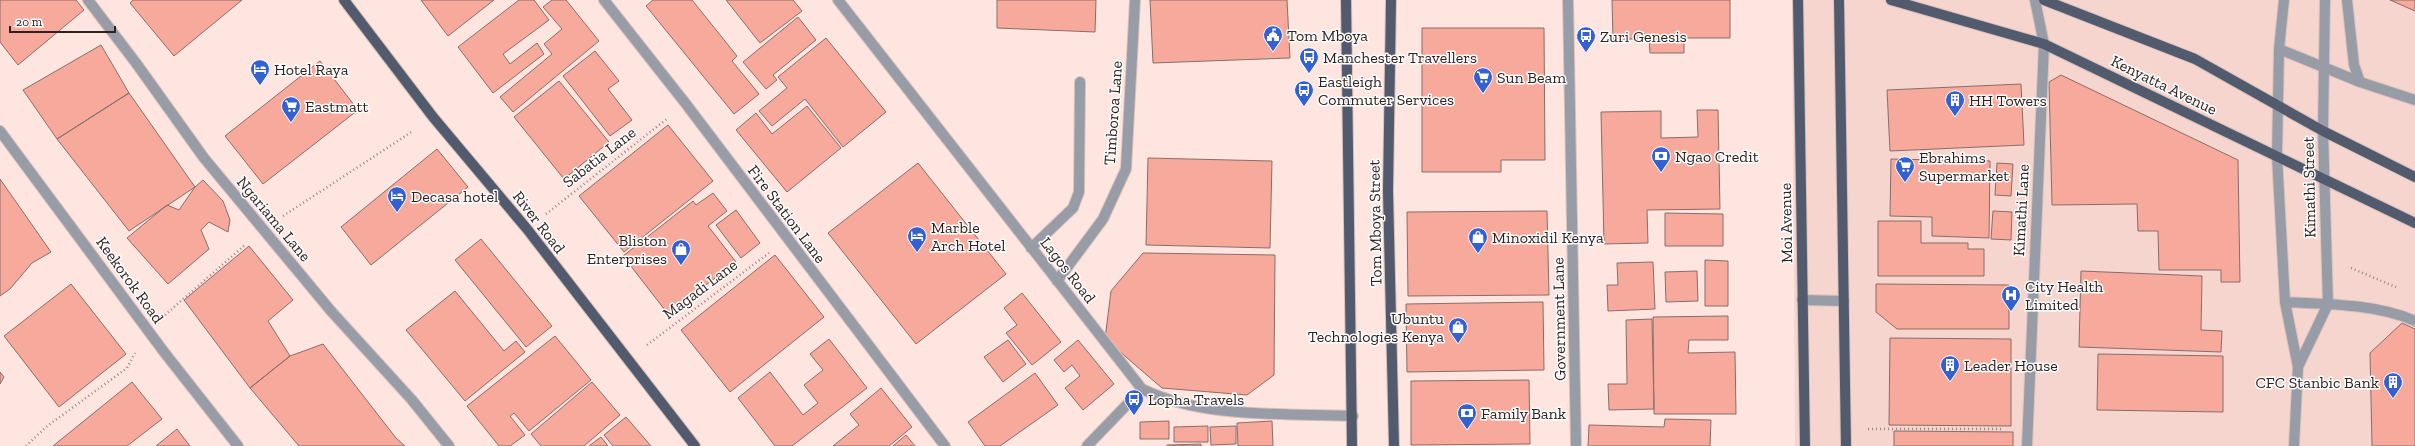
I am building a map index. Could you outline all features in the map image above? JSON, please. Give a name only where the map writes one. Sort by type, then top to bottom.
[{"type":"main road","name":"River Road","points":[[344,0],[433,117],[527,229],[574,292],[629,359],[694,446]]},
{"type":"main road","name":"Tom Mboya Street","points":[[1346,0],[1353,416],[1352,446]]},
{"type":"main road","name":"Tom Mboya Street","points":[[1391,0],[1388,191],[1394,446]]},
{"type":"main road","name":"Moi Avenue","points":[[1798,0],[1805,446]]},
{"type":"main road","points":[[1839,0],[1846,446]]},
{"type":"main road","name":"Kenyatta Avenue","points":[[1891,0],[2044,44],[2415,223]]},
{"type":"main road","name":"Kenyatta Avenue","points":[[2044,0],[2195,59],[2323,130],[2415,177]]},
{"type":"street","name":"Ngariama Lane","points":[[88,0],[136,63],[204,158],[331,311],[412,400],[449,446]]},
{"type":"street","name":"Fire Station Lane","points":[[604,0],[686,104],[945,446]]},
{"type":"street","name":"Lagos Road","points":[[838,0],[1142,389],[1163,399],[1189,406],[1230,411],[1353,416]]},
{"type":"street","name":"Timboroa Lane","points":[[1057,281],[1103,219],[1126,169],[1134,0]]},
{"type":"street","name":"Government Lane","points":[[1568,0],[1576,446]]},
{"type":"street","name":"Kimathi Lane","points":[[2027,446],[2026,429],[2044,44],[2035,0]]},
{"type":"street","name":"Kimathi Street","points":[[2284,0],[2279,49],[2277,156],[2286,302],[2298,367],[2294,446]]},
{"type":"street","name":"Kimathi Street","points":[[2298,367],[2328,304],[2323,130],[2325,0]]},
{"type":"street","points":[[2347,0],[2354,65],[2360,82]]},
{"type":"street","points":[[2279,49],[2360,82],[2415,100]]},
{"type":"street","points":[[1031,248],[1073,208],[1079,192],[1080,82]]},
{"type":"street","name":"Keekorok Road","points":[[0,131],[148,330],[238,446]]},
{"type":"street","points":[[1802,300],[1844,301]]},
{"type":"street","points":[[2286,302],[2328,304],[2400,314],[2415,321]]},
{"type":"street","points":[[1086,446],[1142,389]]},
{"type":"path","name":"Sabatia Lane","points":[[527,229],[686,104]]},
{"type":"path","points":[[26,446],[46,427],[127,368],[148,330],[263,229],[433,117]]},
{"type":"path","name":"Magadi Lane","points":[[629,359],[787,239]]},
{"type":"path","points":[[2326,257],[2401,290]]},
{"type":"path","points":[[1846,429],[2026,429]]},
{"type":"shaded area","points":[[1792,0],[2415,0],[2415,446],[1795,446]]},
{"type":"building","points":[[0,0],[76,0],[84,10],[18,65],[0,42]]},
{"type":"building","points":[[133,0],[242,0],[174,56],[130,3]]},
{"type":"building","points":[[421,0],[494,0],[448,36]]},
{"type":"building","points":[[519,0],[534,0],[549,20],[503,54],[510,64],[537,43],[544,54],[493,93],[458,47]]},
{"type":"building","points":[[552,0],[566,0],[599,41],[513,112],[500,97],[552,54],[544,44],[562,29],[543,7]]},
{"type":"building","points":[[653,0],[692,0],[737,56],[732,61],[759,94],[734,114],[646,6]]},
{"type":"building","points":[[726,0],[793,0],[802,11],[760,43]]},
{"type":"building","points":[[997,0],[1096,0],[1095,32],[997,28]]},
{"type":"building","points":[[1150,0],[1287,0],[1290,58],[1153,63]]},
{"type":"building","points":[[1612,0],[1730,0],[1730,38],[1684,38],[1684,53],[1650,53],[1649,39],[1613,39]]},
{"type":"building","points":[[2390,0],[2415,0],[2415,11]]},
{"type":"building","points":[[798,17],[816,40],[773,75],[777,80],[766,89],[743,62]]},
{"type":"building","name":"Sun Beam","points":[[1422,28],[1544,28],[1545,160],[1501,160],[1501,172],[1422,172]]},
{"type":"building","points":[[826,38],[886,112],[843,147],[805,99],[772,126],[759,111],[787,88],[778,77]]},
{"type":"building","points":[[101,45],[129,93],[57,139],[23,90]]},
{"type":"building","points":[[595,51],[619,81],[608,89],[632,120],[610,136],[563,76]]},
{"type":"building","name":"Eastmatt","points":[[320,61],[358,110],[263,184],[225,136]]},
{"type":"building","points":[[2061,75],[2238,160],[2240,282],[2221,282],[2221,270],[2159,270],[2158,231],[2138,231],[2137,204],[2052,205],[2049,82]]},
{"type":"building","points":[[559,81],[609,142],[564,179],[514,117]]},
{"type":"building","name":"HH Towers","points":[[2021,84],[2024,145],[1890,151],[1887,90]]},
{"type":"building","points":[[129,93],[195,187],[129,231],[57,139]]},
{"type":"building","points":[[807,106],[841,148],[787,192],[736,130],[756,113],[772,134]]},
{"type":"building","name":"Ngao Credit","points":[[1697,110],[1718,110],[1720,209],[1647,210],[1648,243],[1604,244],[1601,112],[1661,111],[1661,138],[1698,137]]},
{"type":"building","points":[[668,125],[713,181],[624,252],[579,196]]},
{"type":"building","name":"Decasa hotel","points":[[437,149],[468,187],[371,265],[341,227]]},
{"type":"building","points":[[1148,158],[1272,161],[1270,248],[1146,245]]},
{"type":"building","points":[[1891,159],[1990,161],[1989,238],[1932,236],[1932,217],[1890,216]]},
{"type":"building","name":"Marble Arch Hotel","points":[[918,163],[1006,274],[916,344],[828,233]]},
{"type":"building","points":[[1997,163],[2013,164],[2011,196],[1995,195]]},
{"type":"building","points":[[0,179],[51,252],[32,263],[10,289],[0,296]]},
{"type":"building","points":[[203,180],[223,201],[230,220],[228,232],[209,222],[201,230],[209,249],[168,284],[127,238],[167,205],[179,210],[195,187]]},
{"type":"building","points":[[713,193],[727,211],[708,226],[736,262],[668,314],[623,256],[693,201],[696,205]]},
{"type":"building","points":[[736,210],[760,243],[741,258],[716,225]]},
{"type":"building","name":"Minoxidil Kenya","points":[[1547,211],[1549,295],[1408,296],[1407,212]]},
{"type":"building","points":[[1993,211],[2012,212],[2011,240],[1991,239]]},
{"type":"building","points":[[1665,213],[1723,214],[1723,246],[1665,246]]},
{"type":"building","points":[[1878,221],[1921,221],[1921,243],[1968,243],[1968,249],[1984,249],[1984,276],[1878,276]]},
{"type":"building","points":[[481,239],[552,326],[526,347],[455,260]]},
{"type":"building","points":[[249,246],[293,300],[268,321],[290,356],[250,388],[184,300]]},
{"type":"building","points":[[1143,253],[1275,255],[1274,375],[1247,395],[1162,388],[1105,339],[1111,291]]},
{"type":"building","points":[[775,255],[824,317],[730,392],[681,330]]},
{"type":"building","points":[[1705,260],[1728,261],[1728,306],[1705,306]]},
{"type":"building","points":[[1653,262],[1655,309],[1608,311],[1607,285],[1618,285],[1617,263]]},
{"type":"building","points":[[1697,271],[1698,301],[1666,302],[1665,272]]},
{"type":"building","points":[[2081,271],[2202,276],[2201,330],[2222,331],[2221,352],[2079,347]]},
{"type":"building","points":[[71,284],[126,354],[59,407],[4,336]]},
{"type":"building","points":[[1876,284],[2009,285],[2009,329],[1897,329],[1876,312]]},
{"type":"building","points":[[455,291],[504,351],[516,341],[525,352],[465,401],[406,330]]},
{"type":"building","points":[[1022,293],[1061,342],[1032,365],[1006,333],[1017,325],[1004,308]]},
{"type":"building","points":[[1543,302],[1544,370],[1407,372],[1406,304]]},
{"type":"building","points":[[1728,316],[1728,340],[1689,340],[1688,353],[1735,352],[1736,414],[1654,414],[1653,317]]},
{"type":"building","points":[[1652,319],[1654,409],[1609,410],[1608,384],[1627,384],[1626,320]]},
{"type":"building","name":"CFC Stanbic Bank","points":[[2402,323],[2415,329],[2415,446],[2372,446],[2370,353]]},
{"type":"building","points":[[555,336],[591,380],[529,431],[514,413],[510,416],[525,435],[510,446],[499,446],[467,406]]},
{"type":"building","name":"Leader House","points":[[1890,338],[2011,339],[2011,426],[1889,425]]},
{"type":"building","points":[[829,339],[867,388],[792,446],[775,446],[738,398],[770,372],[803,415],[818,403],[804,385],[823,370],[810,354]]},
{"type":"building","points":[[1008,340],[1026,364],[1003,382],[984,357]]},
{"type":"building","points":[[1078,340],[1114,384],[1083,410],[1065,388],[1080,376],[1072,365],[1064,372],[1054,360]]},
{"type":"building","points":[[323,344],[396,438],[405,446],[299,446],[250,388],[290,356]]},
{"type":"building","points":[[2098,354],[2223,356],[2223,412],[2097,410]]},
{"type":"building","points":[[0,372],[4,377],[0,384]]},
{"type":"building","points":[[1035,373],[1058,405],[1000,446],[985,446],[968,422]]},
{"type":"building","points":[[1529,380],[1530,444],[1411,445],[1411,381]]},
{"type":"building","points":[[132,382],[162,419],[127,446],[53,446]]},
{"type":"building","points":[[592,382],[620,415],[584,446],[541,446],[531,434]]},
{"type":"building","points":[[881,388],[912,427],[889,446],[833,446],[859,425],[850,414]]},
{"type":"building","points":[[626,417],[651,446],[613,446],[604,435]]},
{"type":"building","points":[[1665,419],[1711,420],[1710,446],[1588,446],[1589,425],[1664,427]]},
{"type":"building","points":[[1169,421],[1169,439],[1140,439],[1140,422]]},
{"type":"building","points":[[1272,421],[1273,446],[1238,446],[1237,423]]},
{"type":"building","points":[[1208,426],[1208,442],[1174,442],[1174,427]]},
{"type":"building","points":[[1236,426],[1236,444],[1211,445],[1210,427]]},
{"type":"building","points":[[177,429],[190,446],[156,446]]},
{"type":"building","points":[[1894,431],[2013,432],[2013,446],[1894,446]]},
{"type":"building","points":[[906,435],[915,446],[893,446]]},
{"type":"building","points":[[601,437],[608,446],[589,446]]},
{"type":"building","points":[[1201,444],[1201,446],[1167,446],[1167,445]]},
{"type":"place","name":"Tom Mboya","points":[[1273,52]]},
{"type":"place","name":"Zuri Genesis","points":[[1586,53]]},
{"type":"place","name":"Manchester Travellers","points":[[1309,74]]},
{"type":"place","name":"Hotel Raya","points":[[260,86]]},
{"type":"place","name":"Sun Beam","points":[[1483,94]]},
{"type":"place","name":"Eastleigh Commuter Services","points":[[1304,107]]},
{"type":"place","name":"HH Towers","points":[[1955,117]]},
{"type":"place","name":"Eastmatt","points":[[291,123]]},
{"type":"place","name":"Ngao Credit","points":[[1661,173]]},
{"type":"place","name":"Ebrahims Supermarket","points":[[1905,183]]},
{"type":"place","name":"Decasa hotel","points":[[397,213]]},
{"type":"place","name":"Marble Arch Hotel","points":[[917,253]]},
{"type":"place","name":"Minoxidil Kenya","points":[[1478,254]]},
{"type":"place","name":"Bliston Enterprises","points":[[681,266]]},
{"type":"place","name":"City Health Limited","points":[[2011,312]]},
{"type":"place","name":"Ubuntu Technologies Kenya","points":[[1458,344]]},
{"type":"place","name":"Leader House","points":[[1950,382]]},
{"type":"place","name":"CFC Stanbic Bank","points":[[2393,399]]},
{"type":"place","name":"Lopha Travels","points":[[1134,416]]},
{"type":"place","name":"Family Bank","points":[[1467,430]]}]
